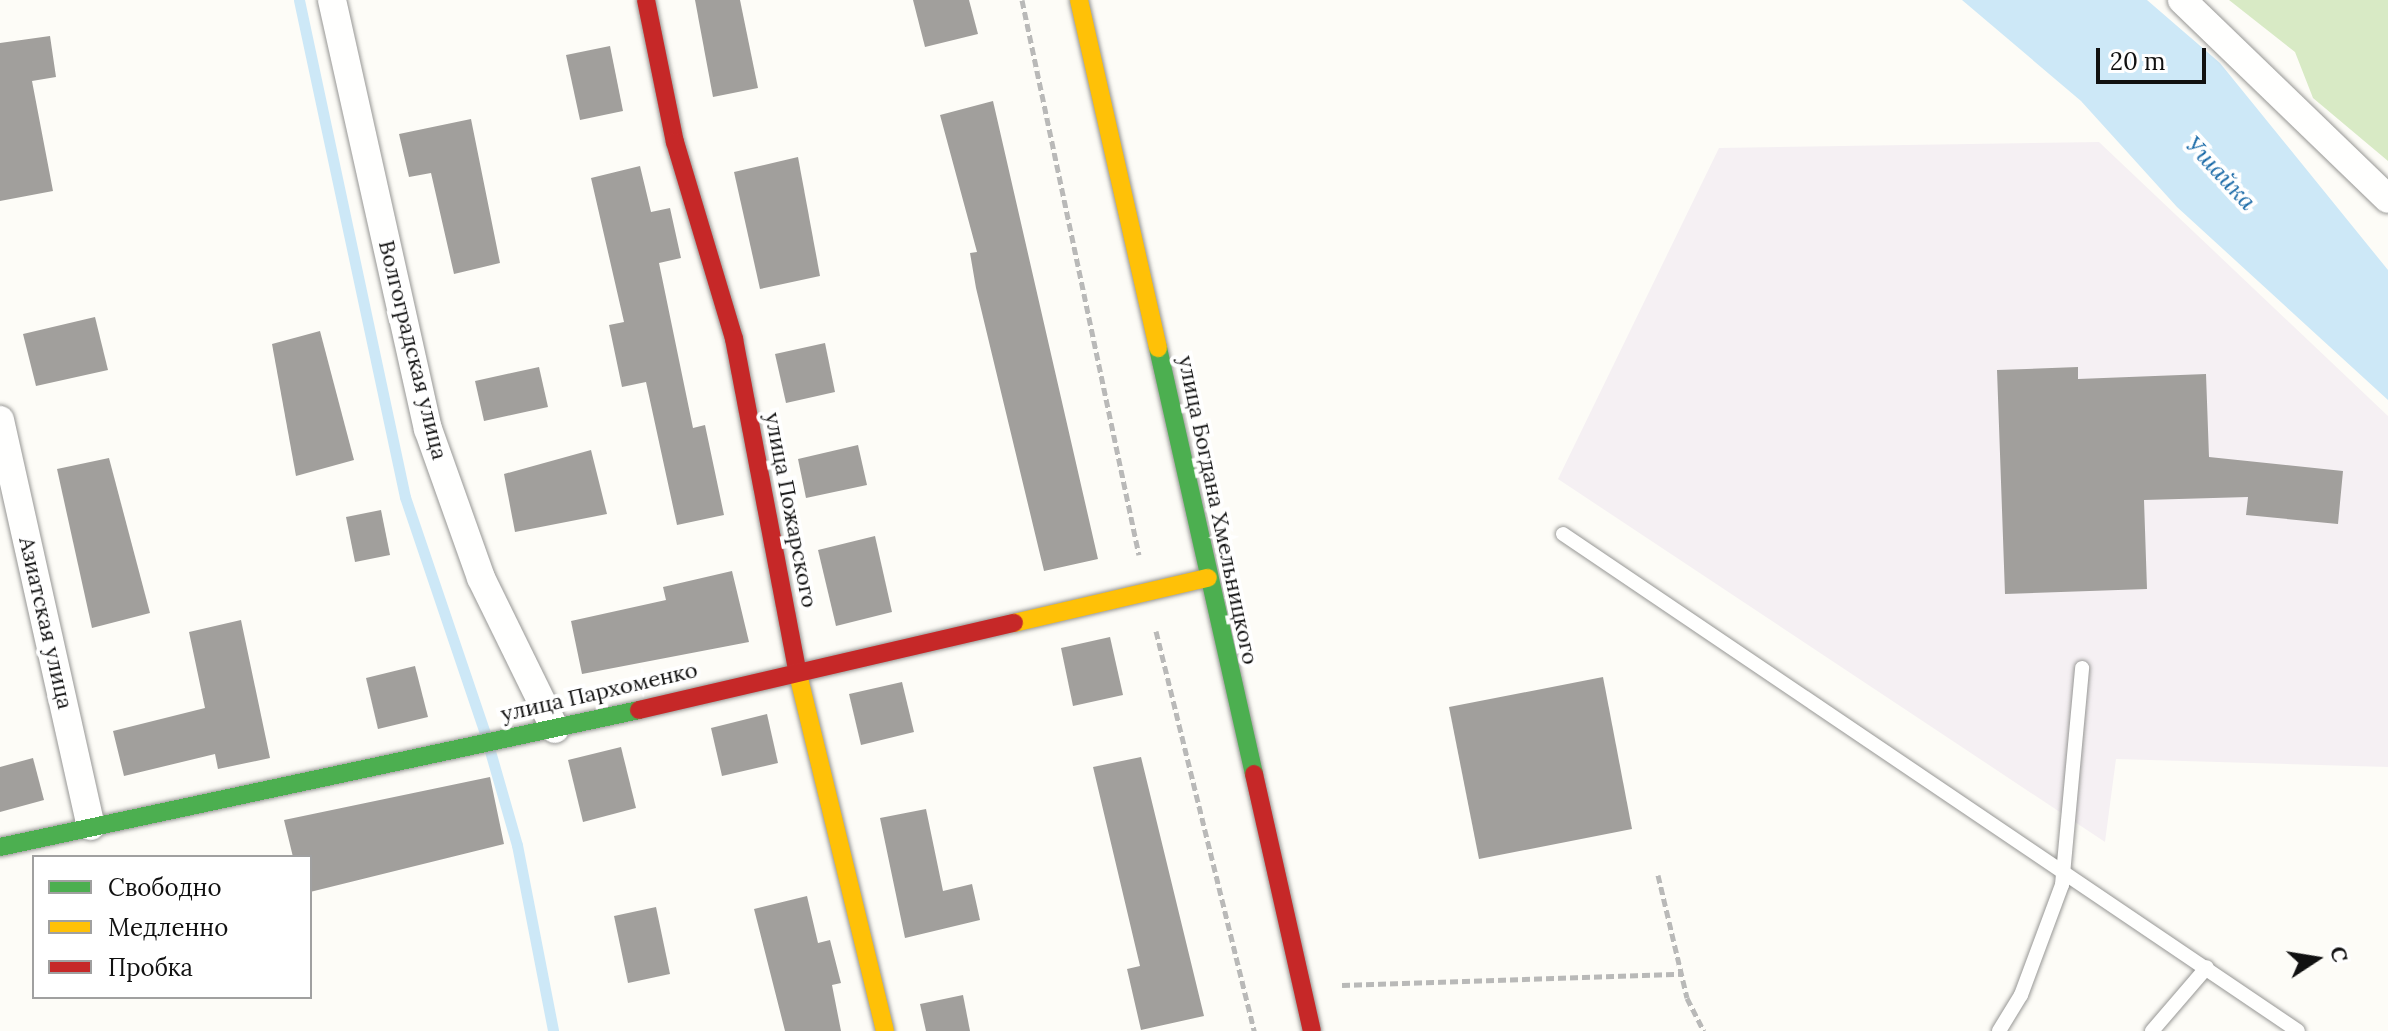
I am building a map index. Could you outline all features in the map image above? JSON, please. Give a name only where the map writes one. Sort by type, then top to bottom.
[{"type":"street","name":"Волгоградская улица","points":[[332,0],[428,429],[481,578],[555,729]]},
{"type":"street","name":"улица Пожарского","points":[[646,0],[675,142],[734,339],[797,669],[885,1031]]},
{"type":"street","name":"улица Богдана Хмельницкого","points":[[1079,0],[1312,1031]]},
{"type":"street","points":[[2182,0],[2388,199]]},
{"type":"street","name":"Азиатская улица","points":[[0,420],[91,826]]},
{"type":"street","name":"улица Пархоменко","points":[[0,847],[555,729],[797,669],[1208,578]]},
{"type":"lane","points":[[1563,534],[2064,868],[2298,1031]]},
{"type":"lane","points":[[1999,1031],[2021,995],[2064,868],[2082,668]]},
{"type":"lane","points":[[2152,1031],[2207,967]]},
{"type":"path","points":[[1022,0],[1146,592],[1254,1031]]},
{"type":"path","points":[[1658,875],[1681,974],[1704,1031]]},
{"type":"path","points":[[1301,987],[1681,974]]},
{"type":"shaded area","points":[[2099,142],[2388,416],[2388,767],[2116,759],[2105,842],[1558,479],[1719,148]]},
{"type":"green space","points":[[2229,0],[2388,0],[2388,161],[2313,98],[2295,52]]},
{"type":"water","name":"Ушайка","points":[[1962,0],[2147,0],[2220,63],[2388,270],[2388,400],[2177,207],[2081,101]]},
{"type":"building","points":[[695,0],[740,0],[758,88],[713,97]]},
{"type":"building","points":[[913,0],[969,0],[978,34],[925,47]]},
{"type":"building","points":[[50,36],[56,77],[32,81],[53,191],[0,201],[0,43]]},
{"type":"building","points":[[610,46],[623,111],[580,120],[566,55]]},
{"type":"building","points":[[993,101],[1098,559],[1044,571],[976,288],[970,253],[977,252],[940,115]]},
{"type":"building","points":[[471,119],[500,263],[454,274],[431,173],[409,177],[399,134]]},
{"type":"building","points":[[798,157],[820,276],[760,289],[734,172]]},
{"type":"building","points":[[640,166],[651,212],[670,208],[681,258],[659,263],[693,428],[705,425],[724,515],[677,525],[646,382],[622,387],[609,325],[624,322],[591,178]]},
{"type":"building","points":[[95,317],[108,370],[36,386],[23,334]]},
{"type":"building","points":[[320,331],[354,460],[296,476],[272,344]]},
{"type":"building","points":[[825,343],[835,392],[786,403],[775,354]]},
{"type":"building","points":[[539,367],[548,407],[484,421],[475,381]]},
{"type":"building","points":[[2078,367],[2078,379],[2206,374],[2209,457],[2343,471],[2338,524],[2246,515],[2248,497],[2144,500],[2147,589],[2005,594],[1997,370]]},
{"type":"building","points":[[858,445],[867,485],[806,498],[798,459]]},
{"type":"building","points":[[591,450],[607,514],[515,532],[504,474]]},
{"type":"building","points":[[109,458],[150,613],[92,628],[57,469]]},
{"type":"building","points":[[381,510],[390,555],[355,562],[346,517]]},
{"type":"building","points":[[875,536],[892,612],[836,626],[818,550]]},
{"type":"building","points":[[732,571],[749,642],[582,674],[571,621],[666,600],[663,587]]},
{"type":"building","points":[[241,620],[270,758],[218,769],[215,754],[124,776],[113,731],[205,708],[189,632]]},
{"type":"building","points":[[1110,637],[1123,695],[1073,706],[1061,648]]},
{"type":"building","points":[[415,666],[428,717],[378,729],[366,678]]},
{"type":"building","points":[[1603,677],[1632,829],[1479,859],[1449,707]]},
{"type":"building","points":[[902,682],[914,732],[861,745],[849,694]]},
{"type":"building","points":[[767,714],[778,763],[722,776],[711,728]]},
{"type":"building","points":[[621,747],[636,808],[583,822],[568,760]]},
{"type":"building","points":[[1141,757],[1204,1016],[1141,1030],[1127,969],[1140,966],[1093,767]]},
{"type":"building","points":[[33,758],[44,800],[0,812],[0,767]]},
{"type":"building","points":[[490,777],[504,844],[312,892],[312,855],[293,855],[284,820]]},
{"type":"building","points":[[926,809],[943,891],[972,884],[980,920],[905,938],[880,818]]},
{"type":"building","points":[[807,896],[818,943],[830,940],[841,983],[832,985],[841,1031],[785,1031],[754,909]]},
{"type":"building","points":[[656,907],[670,974],[628,983],[614,916]]},
{"type":"building","points":[[963,995],[970,1031],[926,1031],[920,1004]]},
{"type":"waterway","points":[[299,0],[405,497],[485,734]]},
{"type":"waterway","points":[[490,751],[517,845],[553,1031]]},
{"type":"traffic: fast","points":[[1158,348],[1254,774]]},
{"type":"traffic: fast","points":[[0,847],[639,710]]},
{"type":"traffic: slow","points":[[1079,0],[1158,348]]},
{"type":"traffic: slow","points":[[1014,623],[1208,578]]},
{"type":"traffic: slow","points":[[797,670],[885,1031]]},
{"type":"traffic: jam","points":[[646,0],[675,142],[734,339],[797,670]]},
{"type":"traffic: jam","points":[[639,710],[1014,623]]},
{"type":"traffic: jam","points":[[1254,774],[1312,1031]]}]
